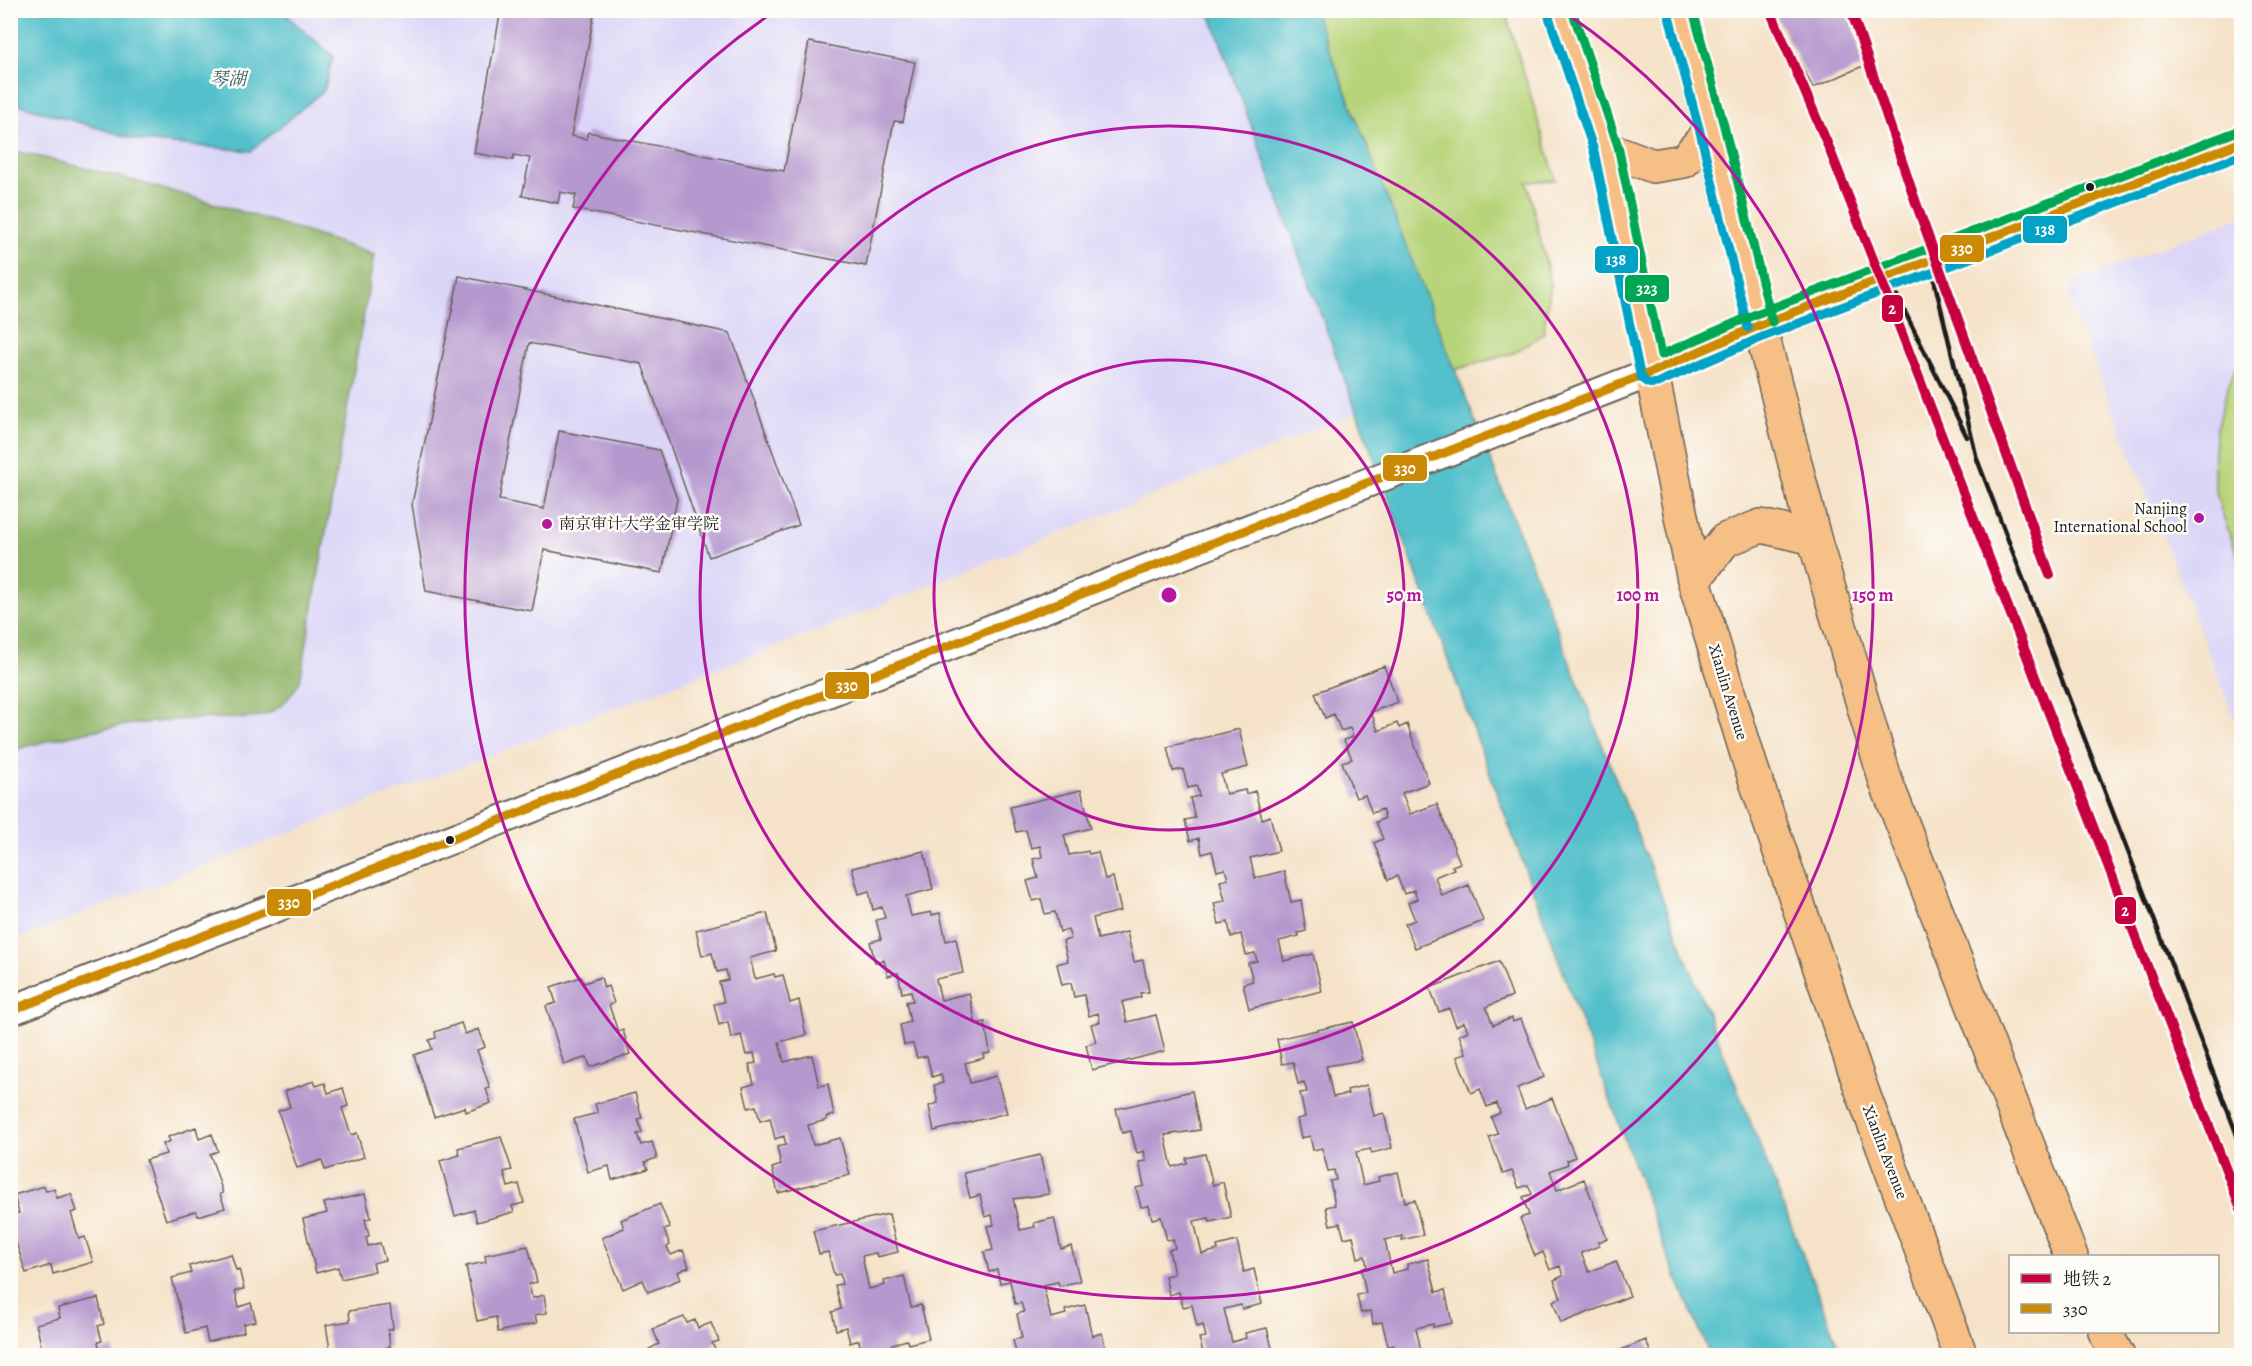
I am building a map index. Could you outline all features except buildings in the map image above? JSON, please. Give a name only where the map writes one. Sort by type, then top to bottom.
[{"type":"main road","name":"Xianlin Avenue","points":[[1559,10],[1606,148],[1694,580],[1750,764],[1861,1088],[1961,1356]]},
{"type":"main road","points":[[1680,10],[1814,538],[1886,782],[2070,1255]]},
{"type":"main road","points":[[1606,148],[1653,166],[1684,160],[1712,129]]},
{"type":"main road","points":[[1694,580],[1725,540],[1761,526],[1814,538]]},
{"type":"main road","points":[[2106,1333],[2118,1356]]},
{"type":"street","points":[[10,1011],[1556,410],[1652,372],[1760,325],[2241,142]]},
{"type":"shaded area","name":"南京审计大学金审学院","points":[[11,11],[1236,11],[1361,406],[1349,416],[816,631],[11,942]]},
{"type":"shaded area","name":"Nanjing International School","points":[[2241,217],[2241,735],[2070,300],[2070,288],[2076,281]]},
{"type":"green space","points":[[1312,11],[1505,11],[1556,180],[1527,182],[1551,284],[1543,334],[1516,352],[1444,373]]},
{"type":"green space","points":[[11,150],[194,198],[374,255],[300,681],[284,703],[267,714],[249,718],[195,719],[124,725],[67,736],[11,751]]},
{"type":"green space","points":[[2241,357],[2241,565],[2218,498],[2214,455],[2222,405]]},
{"type":"water","name":"琴湖","points":[[19,11],[293,11],[287,16],[333,56],[324,90],[251,151],[141,141],[17,104]]},
{"type":"water","points":[[1209,11],[1314,11],[1842,1355],[1710,1355],[1668,1257]]},
{"type":"railway","points":[[1845,191],[1967,437]]},
{"type":"railway","points":[[1915,200],[1977,459],[2242,1148]]},
{"type":"metro line","name":"2","points":[[1770,10],[1827,143],[1880,277],[2242,1211]]},
{"type":"metro line","name":"2","points":[[1851,10],[1915,200],[2050,575]]},
{"type":"transit line","name":"323","points":[[1572,10],[1618,146],[1661,355],[1756,314],[2238,131]]},
{"type":"transit line","name":"323","points":[[1693,10],[1772,322]]},
{"type":"transit line","name":"138","points":[[1668,13],[1748,328]]},
{"type":"transit line","name":"138","points":[[1548,14],[1594,151],[1640,374],[1649,383],[1657,383],[1765,336],[2242,155]]},
{"type":"transit line","name":"330","points":[[10,1011],[1652,372],[1760,325],[2242,142]]},
{"type":"place","name":"Nanjing International School","points":[[2199,518]]},
{"type":"place","name":"南京审计大学金审学院","points":[[547,524]]}]
